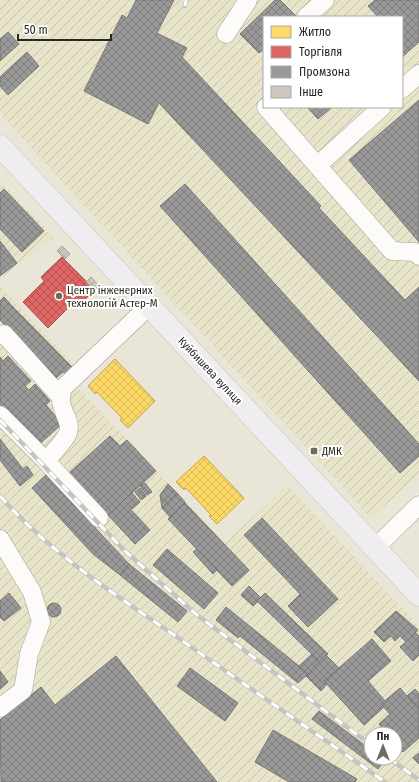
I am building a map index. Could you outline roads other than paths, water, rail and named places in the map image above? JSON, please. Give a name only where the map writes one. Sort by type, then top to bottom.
[{"type":"main road","name":"Куйбишева вулиця","points":[[0,146],[419,595]]},
{"type":"lane","points":[[226,34],[248,0]]},
{"type":"lane","points":[[307,16],[325,0]]},
{"type":"lane","points":[[403,88],[419,74]]},
{"type":"lane","points":[[267,108],[318,164],[392,251],[415,252],[419,256]]},
{"type":"lane","points":[[318,164],[381,108]]},
{"type":"lane","points":[[60,396],[63,388],[149,306]]},
{"type":"lane","points":[[0,335],[4,334],[60,396],[63,411],[69,426],[67,434],[46,462]]},
{"type":"lane","points":[[0,415],[99,518]]},
{"type":"lane","points":[[375,548],[419,505]]},
{"type":"lane","points":[[0,540],[32,592],[41,622],[28,654],[23,690],[0,708]]},
{"type":"railway","points":[[185,6],[186,0]]},
{"type":"railway","points":[[0,420],[125,551],[197,615],[363,739]]},
{"type":"railway","points":[[0,496],[39,535],[82,571],[385,782]]},
{"type":"railway","points":[[400,766],[419,780]]},
{"type":"place","name":"Центр інженерних технологій Астер-М","points":[[59,296]]},
{"type":"place","name":"ДМК","points":[[314,451]]}]
